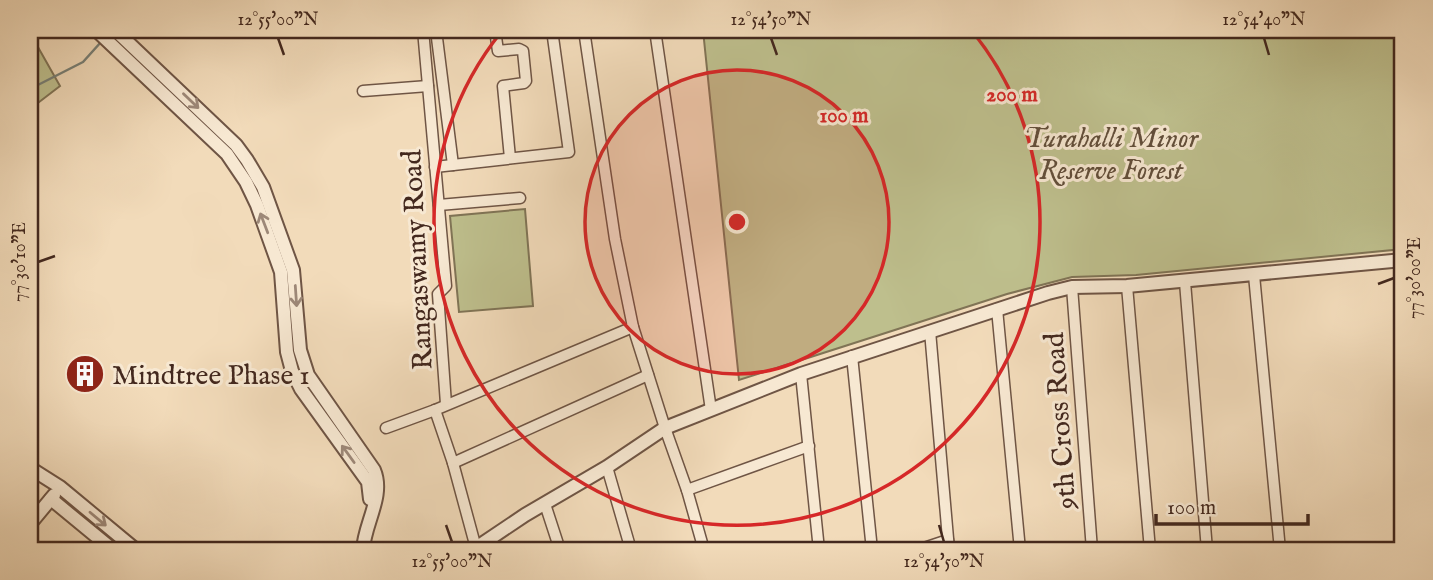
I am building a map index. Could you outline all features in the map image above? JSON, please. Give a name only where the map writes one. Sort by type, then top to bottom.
[{"type":"street","points":[[96,30],[136,58]]},
{"type":"street","points":[[115,30],[136,58],[237,167],[252,193],[281,272],[292,371],[301,389],[369,482],[372,516],[363,539],[363,550]]},
{"type":"street","name":"Rangaswamy Road","points":[[424,30],[446,286],[438,294],[446,404]]},
{"type":"street","points":[[436,30],[453,165]]},
{"type":"street","points":[[495,30],[498,51],[522,50],[524,61],[526,82],[503,86],[510,158]]},
{"type":"street","points":[[435,167],[569,152],[552,30]]},
{"type":"street","points":[[583,30],[615,239],[633,327],[704,550]]},
{"type":"street","points":[[655,30],[711,410]]},
{"type":"street","points":[[362,91],[428,86]]},
{"type":"street","points":[[439,205],[520,198]]},
{"type":"street","points":[[435,410],[453,463],[475,549],[494,544],[545,504],[665,428],[801,374],[997,309],[1072,287],[1185,282],[1403,260]]},
{"type":"street","points":[[1254,275],[1280,550]]},
{"type":"street","points":[[1185,282],[1207,550]]},
{"type":"street","points":[[1128,286],[1150,550]]},
{"type":"street","name":"9th Cross Road","points":[[1072,287],[1092,550]]},
{"type":"street","points":[[997,309],[1020,550]]},
{"type":"street","points":[[386,428],[633,327]]},
{"type":"street","points":[[918,550],[948,545],[930,331]]},
{"type":"street","points":[[852,356],[872,550]]},
{"type":"street","points":[[801,374],[819,550]]},
{"type":"street","points":[[453,463],[648,375]]},
{"type":"street","points":[[687,490],[809,446]]},
{"type":"street","points":[[607,467],[631,550]]},
{"type":"street","points":[[30,468],[60,487],[136,550]]},
{"type":"street","points":[[30,524],[60,487]]},
{"type":"street","points":[[51,499],[113,550]]},
{"type":"street","points":[[545,504],[560,550]]},
{"type":"green space","name":"Turahalli Minor Reserve Forest","points":[[703,30],[1403,30],[1403,249],[1136,275],[1072,277],[1007,294],[739,380]]},
{"type":"green space","points":[[30,33],[60,86],[30,109]]},
{"type":"green space","points":[[525,209],[533,306],[459,312],[450,216]]},
{"type":"waterway","points":[[30,89],[83,62],[101,42]]},
{"type":"place","name":"Mindtree Phase 1","points":[[85,374]]}]
